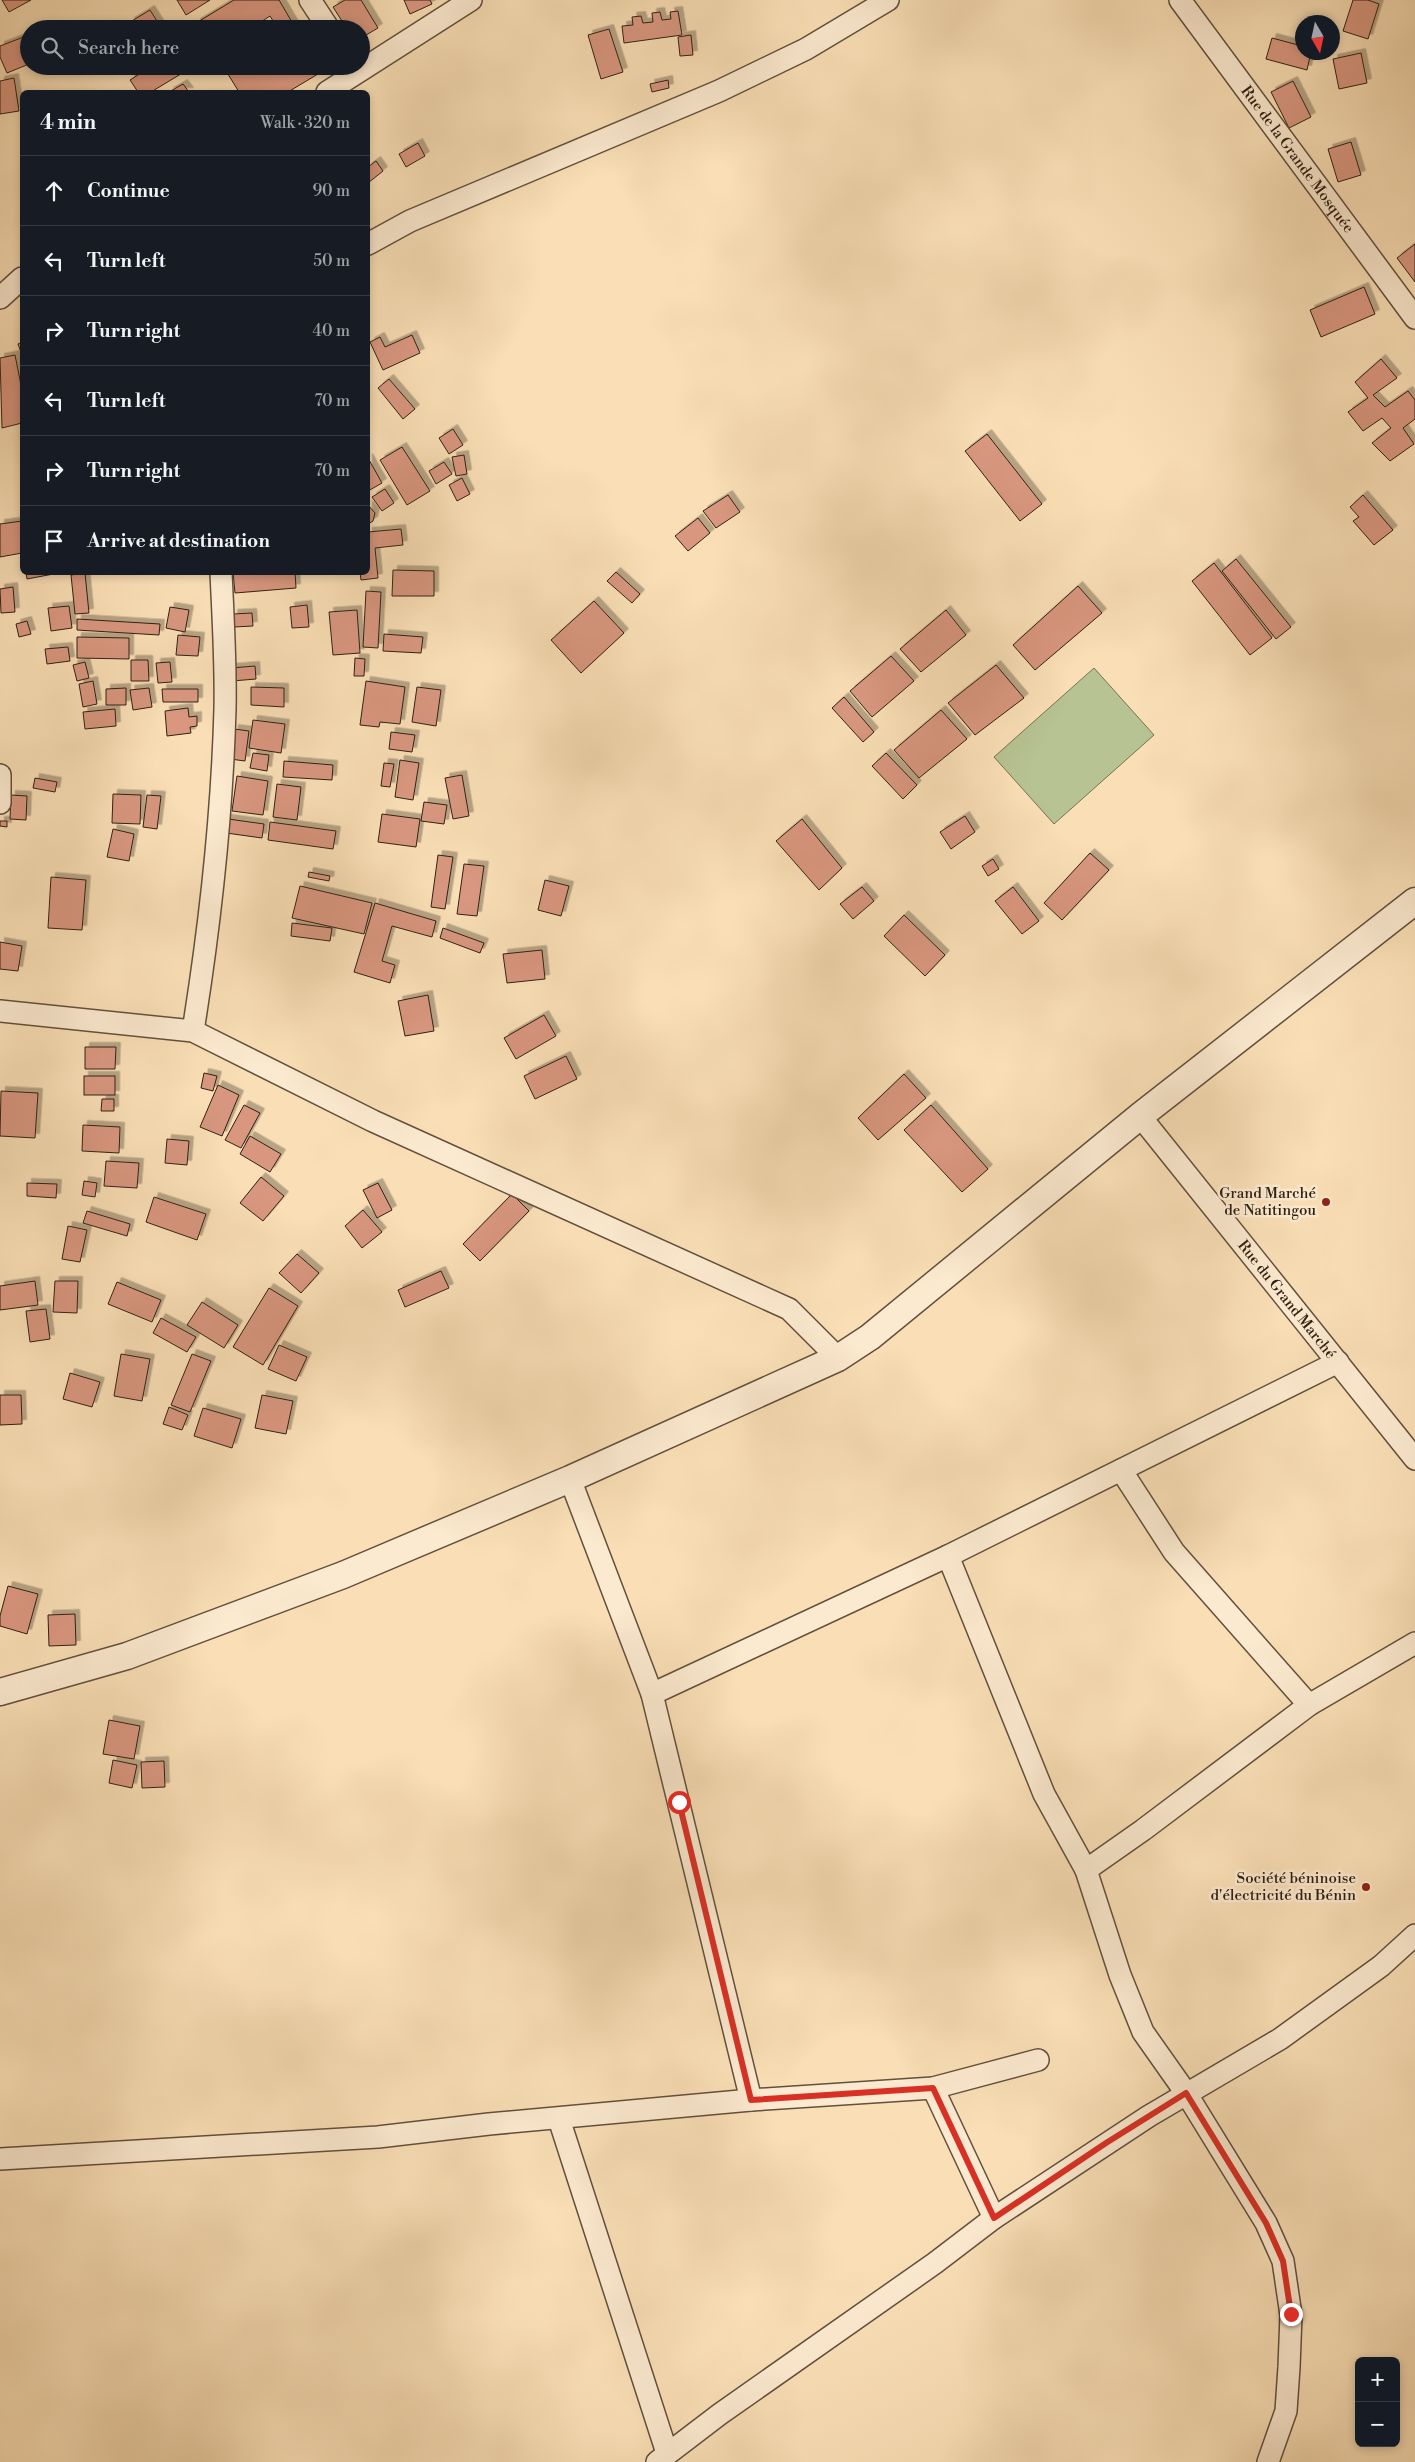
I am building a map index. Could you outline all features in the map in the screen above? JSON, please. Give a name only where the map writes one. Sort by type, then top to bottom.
[{"type":"street","points":[[310,0],[324,20]]},
{"type":"street","points":[[370,61],[471,0]]},
{"type":"street","points":[[370,243],[410,220],[719,91],[806,49],[888,0]]},
{"type":"street","name":"Rue de la Grande Mosquée","points":[[1180,0],[1415,318]]},
{"type":"street","points":[[330,90],[349,75]]},
{"type":"street","points":[[0,298],[20,280]]},
{"type":"street","points":[[193,1031],[203,967],[219,809],[225,708],[221,575]]},
{"type":"street","points":[[0,775],[0,803]]},
{"type":"street","points":[[0,1692],[127,1656],[343,1575],[570,1479],[838,1358],[870,1337],[1140,1116],[1415,902]]},
{"type":"street","points":[[0,1011],[54,1014],[193,1031],[373,1121],[788,1309],[838,1358]]},
{"type":"street","name":"Rue du Grand Marché","points":[[1140,1116],[1415,1459]]},
{"type":"street","points":[[652,1694],[948,1556],[1338,1362]]},
{"type":"street","points":[[1121,1470],[1174,1552],[1309,1705]]},
{"type":"street","points":[[570,1479],[652,1694],[751,2100]]},
{"type":"street","points":[[948,1556],[1044,1794],[1086,1870],[1120,1975],[1143,2032],[1186,2093],[1266,2223],[1283,2261],[1291,2314],[1290,2367],[1286,2411],[1268,2462]]},
{"type":"street","points":[[1086,1870],[1143,1830],[1309,1705],[1415,1643]]},
{"type":"street","points":[[559,2119],[662,2457],[812,2352],[994,2218],[1186,2093],[1280,2040],[1381,1966],[1415,1935]]},
{"type":"street","points":[[0,2159],[378,2136],[751,2100],[933,2088],[1038,2060]]},
{"type":"street","points":[[933,2088],[994,2218]]},
{"type":"green space","points":[[1094,668],[1154,735],[1054,824],[994,757]]},
{"type":"building","points":[[2,0],[31,0],[9,12]]},
{"type":"building","points":[[177,0],[210,0],[186,15]]},
{"type":"building","points":[[234,0],[279,0],[291,20],[272,20],[270,16],[264,20],[201,20]]},
{"type":"building","points":[[345,0],[361,0],[378,28],[370,33],[370,20],[341,20],[333,7]]},
{"type":"building","points":[[404,0],[430,0],[432,4],[410,14]]},
{"type":"building","points":[[1353,0],[1368,0],[1379,4],[1368,39],[1343,31]]},
{"type":"building","points":[[150,10],[156,20],[133,20]]},
{"type":"building","points":[[678,11],[682,35],[624,43],[622,26],[633,25],[632,17],[641,16],[643,23],[653,22],[652,13],[660,12],[662,20],[671,19],[670,12]]},
{"type":"building","points":[[609,29],[623,72],[601,79],[588,35]]},
{"type":"building","points":[[691,35],[693,55],[680,56],[678,37]]},
{"type":"building","points":[[20,38],[20,68],[7,73],[0,57],[0,46]]},
{"type":"building","points":[[1272,38],[1295,44],[1295,60],[1309,60],[1307,70],[1266,59]]},
{"type":"building","points":[[1361,53],[1367,83],[1339,89],[1333,60],[1340,60],[1340,58]]},
{"type":"building","points":[[138,75],[179,75],[154,90],[137,90],[130,80]]},
{"type":"building","points":[[229,75],[316,75],[291,90],[238,90]]},
{"type":"building","points":[[14,78],[19,111],[0,114],[0,81]]},
{"type":"building","points":[[668,80],[669,88],[652,92],[650,84]]},
{"type":"building","points":[[1293,81],[1311,117],[1289,128],[1271,92]]},
{"type":"building","points":[[183,84],[188,90],[172,90]]},
{"type":"building","points":[[1351,142],[1361,175],[1338,182],[1328,149]]},
{"type":"building","points":[[418,143],[425,156],[406,167],[399,154]]},
{"type":"building","points":[[376,161],[383,171],[370,181],[370,166]]},
{"type":"building","points":[[1415,244],[1415,282],[1397,258]]},
{"type":"building","points":[[1364,287],[1375,314],[1321,337],[1310,310]]},
{"type":"building","points":[[412,335],[420,353],[383,370],[370,342],[380,337],[385,347]]},
{"type":"building","points":[[15,355],[20,380],[20,424],[2,428],[0,358]]},
{"type":"building","points":[[1381,359],[1397,378],[1373,395],[1385,407],[1408,391],[1415,400],[1415,419],[1403,428],[1414,444],[1390,461],[1372,443],[1391,428],[1382,418],[1363,431],[1348,412],[1368,398],[1355,382]]},
{"type":"building","points":[[389,379],[415,409],[403,419],[378,388]]},
{"type":"building","points":[[453,429],[463,445],[449,454],[439,438]]},
{"type":"building","points":[[987,434],[1042,504],[1020,521],[965,451]]},
{"type":"building","points":[[402,447],[430,491],[407,505],[380,460]]},
{"type":"building","points":[[464,455],[467,474],[456,476],[452,457]]},
{"type":"building","points":[[370,462],[382,483],[370,490]]},
{"type":"building","points":[[444,462],[452,474],[436,484],[429,471]]},
{"type":"building","points":[[462,478],[470,494],[457,501],[449,485]]},
{"type":"building","points":[[385,489],[394,503],[382,511],[372,497]]},
{"type":"building","points":[[728,495],[740,512],[716,528],[703,511]]},
{"type":"building","points":[[1363,495],[1393,530],[1374,545],[1353,521],[1359,517],[1350,507]]},
{"type":"building","points":[[370,507],[375,513],[373,521],[370,523]]},
{"type":"building","points":[[698,518],[710,533],[688,551],[675,536]]},
{"type":"building","points":[[20,521],[20,553],[0,557],[0,524]]},
{"type":"building","points":[[401,529],[403,545],[375,548],[378,578],[361,580],[360,575],[370,575],[370,532]]},
{"type":"building","points":[[1236,559],[1291,627],[1276,639],[1222,571]]},
{"type":"building","points":[[1214,563],[1272,638],[1250,655],[1192,581]]},
{"type":"building","points":[[393,570],[434,571],[434,596],[392,596]]},
{"type":"building","points":[[616,572],[640,594],[632,603],[607,581]]},
{"type":"building","points":[[26,575],[48,575],[27,579]]},
{"type":"building","points":[[71,575],[85,575],[89,613],[75,614]]},
{"type":"building","points":[[233,575],[295,575],[296,588],[235,593]]},
{"type":"building","points":[[1078,586],[1102,613],[1035,670],[1013,645]]},
{"type":"building","points":[[13,587],[15,612],[1,613],[0,589]]},
{"type":"building","points":[[366,591],[381,592],[378,648],[363,647]]},
{"type":"building","points":[[594,601],[624,633],[581,673],[551,640]]},
{"type":"building","points":[[307,605],[309,627],[292,628],[290,607]]},
{"type":"building","points":[[69,606],[72,628],[51,631],[48,608]]},
{"type":"building","points":[[170,607],[189,610],[185,632],[166,628]]},
{"type":"building","points":[[357,610],[360,653],[333,655],[329,612]]},
{"type":"building","points":[[946,610],[966,635],[921,672],[900,649]]},
{"type":"building","points":[[252,613],[253,626],[234,627],[233,614]]},
{"type":"building","points":[[77,619],[160,624],[159,635],[77,630]]},
{"type":"building","points":[[27,621],[31,634],[19,637],[16,624]]},
{"type":"building","points":[[384,634],[423,637],[421,653],[383,651]]},
{"type":"building","points":[[178,635],[200,637],[198,656],[176,655]]},
{"type":"building","points":[[77,637],[129,638],[129,659],[77,658]]},
{"type":"building","points":[[68,647],[70,661],[47,664],[45,649]]},
{"type":"building","points":[[891,656],[914,681],[872,717],[850,691]]},
{"type":"building","points":[[355,658],[365,659],[364,676],[354,676]]},
{"type":"building","points":[[131,660],[148,660],[149,681],[131,681]]},
{"type":"building","points":[[85,662],[89,678],[77,681],[73,665]]},
{"type":"building","points":[[170,662],[172,682],[158,683],[156,663]]},
{"type":"building","points":[[996,665],[1024,698],[975,735],[948,703]]},
{"type":"building","points":[[255,666],[256,679],[232,681],[231,668]]},
{"type":"building","points":[[93,681],[97,704],[83,707],[79,684]]},
{"type":"building","points":[[366,681],[405,687],[400,724],[380,722],[379,727],[360,725]]},
{"type":"building","points":[[251,687],[284,688],[284,707],[251,705]]},
{"type":"building","points":[[417,687],[441,690],[436,726],[412,722]]},
{"type":"building","points":[[126,688],[126,705],[106,705],[106,689]]},
{"type":"building","points":[[149,688],[152,707],[133,710],[130,690]]},
{"type":"building","points":[[162,689],[198,689],[198,702],[163,702]]},
{"type":"building","points":[[844,697],[874,732],[863,742],[832,708]]},
{"type":"building","points":[[188,708],[189,717],[197,716],[197,726],[190,727],[191,733],[167,736],[165,711]]},
{"type":"building","points":[[115,709],[116,726],[85,729],[83,712]]},
{"type":"building","points":[[941,710],[967,739],[919,778],[894,750]]},
{"type":"building","points":[[253,720],[285,724],[281,753],[249,748]]},
{"type":"building","points":[[234,729],[249,731],[245,761],[230,759]]},
{"type":"building","points":[[391,732],[415,735],[412,752],[389,749]]},
{"type":"building","points":[[253,753],[269,755],[267,771],[250,768]]},
{"type":"building","points":[[886,753],[917,785],[903,799],[872,766]]},
{"type":"building","points":[[400,760],[419,763],[413,800],[395,797]]},
{"type":"building","points":[[284,761],[333,765],[332,780],[283,777]]},
{"type":"building","points":[[384,763],[394,764],[390,787],[381,786]]},
{"type":"building","points":[[462,775],[469,816],[453,819],[445,778]]},
{"type":"building","points":[[237,776],[268,781],[263,815],[232,811]]},
{"type":"building","points":[[35,778],[57,782],[55,792],[33,788]]},
{"type":"building","points":[[277,784],[301,787],[297,820],[273,817]]},
{"type":"building","points":[[113,794],[141,795],[140,824],[112,823]]},
{"type":"building","points":[[11,795],[27,796],[26,820],[10,819]]},
{"type":"building","points":[[147,795],[161,796],[157,829],[143,827]]},
{"type":"building","points":[[424,802],[447,805],[444,824],[421,821]]},
{"type":"building","points":[[382,814],[420,819],[416,847],[378,842]]},
{"type":"building","points":[[965,816],[975,832],[951,849],[940,832]]},
{"type":"building","points":[[221,818],[264,824],[262,838],[219,832]]},
{"type":"building","points":[[802,819],[842,868],[819,890],[776,841]]},
{"type":"building","points":[[0,821],[7,821],[7,827],[0,826]]},
{"type":"building","points":[[270,822],[336,831],[333,849],[268,840]]},
{"type":"building","points":[[113,829],[134,834],[129,861],[107,857]]},
{"type":"building","points":[[1090,853],[1109,870],[1062,920],[1044,903]]},
{"type":"building","points":[[438,855],[453,857],[445,909],[431,907]]},
{"type":"building","points":[[993,859],[999,869],[988,876],[982,866]]},
{"type":"building","points":[[464,864],[484,866],[477,916],[457,914]]},
{"type":"building","points":[[309,872],[330,876],[329,881],[308,877]]},
{"type":"building","points":[[51,877],[86,880],[82,930],[48,928]]},
{"type":"building","points":[[545,880],[569,886],[561,916],[538,910]]},
{"type":"building","points":[[300,886],[372,903],[364,934],[292,918]]},
{"type":"building","points":[[862,887],[874,901],[853,919],[840,904]]},
{"type":"building","points":[[1013,887],[1039,921],[1022,934],[995,901]]},
{"type":"building","points":[[375,903],[436,921],[432,937],[392,926],[382,961],[395,965],[390,983],[354,972]]},
{"type":"building","points":[[904,915],[945,955],[925,976],[884,936]]},
{"type":"building","points":[[292,923],[332,928],[330,941],[291,936]]},
{"type":"building","points":[[443,928],[484,943],[480,953],[440,938]]},
{"type":"building","points":[[0,942],[22,946],[18,971],[0,969]]},
{"type":"building","points":[[542,950],[545,979],[507,983],[503,954]]},
{"type":"building","points":[[428,995],[434,1031],[405,1036],[398,1001]]},
{"type":"building","points":[[544,1015],[556,1036],[516,1059],[504,1038]]},
{"type":"building","points":[[85,1047],[116,1047],[115,1069],[85,1069]]},
{"type":"building","points":[[566,1056],[577,1079],[535,1099],[524,1076]]},
{"type":"building","points":[[204,1073],[217,1076],[213,1091],[201,1088]]},
{"type":"building","points":[[904,1074],[926,1098],[878,1140],[858,1118]]},
{"type":"building","points":[[84,1076],[115,1076],[115,1095],[84,1095]]},
{"type":"building","points":[[218,1085],[239,1095],[222,1136],[200,1127]]},
{"type":"building","points":[[1,1091],[38,1093],[35,1138],[0,1136]]},
{"type":"building","points":[[102,1099],[114,1099],[114,1111],[101,1111]]},
{"type":"building","points":[[244,1105],[260,1113],[241,1148],[225,1140]]},
{"type":"building","points":[[931,1105],[988,1169],[962,1192],[904,1130]]},
{"type":"building","points":[[83,1125],[120,1127],[119,1153],[82,1151]]},
{"type":"building","points":[[250,1136],[281,1154],[270,1172],[240,1154]]},
{"type":"building","points":[[167,1139],[189,1141],[187,1165],[165,1163]]},
{"type":"building","points":[[106,1161],[139,1163],[137,1188],[104,1186]]},
{"type":"building","points":[[261,1177],[284,1196],[263,1221],[240,1203]]},
{"type":"building","points":[[84,1181],[97,1183],[95,1197],[82,1195]]},
{"type":"building","points":[[27,1183],[57,1184],[56,1198],[27,1196]]},
{"type":"building","points":[[378,1183],[392,1210],[377,1218],[363,1190]]},
{"type":"building","points":[[512,1194],[529,1211],[480,1261],[463,1244]]},
{"type":"building","points":[[154,1197],[206,1214],[197,1240],[146,1222]]},
{"type":"building","points":[[363,1210],[382,1232],[362,1248],[345,1226]]},
{"type":"building","points":[[87,1211],[130,1224],[127,1236],[83,1223]]},
{"type":"building","points":[[68,1226],[87,1230],[80,1262],[62,1259]]},
{"type":"building","points":[[297,1254],[319,1273],[301,1293],[279,1273]]},
{"type":"building","points":[[441,1271],[449,1288],[405,1307],[398,1290]]},
{"type":"building","points":[[35,1281],[38,1305],[0,1310],[0,1286]]},
{"type":"building","points":[[55,1281],[78,1281],[77,1313],[53,1312]]},
{"type":"building","points":[[117,1282],[161,1300],[152,1322],[108,1304]]},
{"type":"building","points":[[269,1288],[298,1306],[263,1365],[233,1347]]},
{"type":"building","points":[[202,1302],[238,1325],[224,1348],[187,1325]]},
{"type":"building","points":[[46,1309],[50,1339],[30,1342],[26,1311]]},
{"type":"building","points":[[161,1318],[196,1337],[187,1352],[153,1333]]},
{"type":"building","points":[[279,1345],[307,1357],[296,1381],[268,1369]]},
{"type":"building","points":[[121,1354],[150,1359],[142,1401],[114,1396]]},
{"type":"building","points":[[192,1354],[211,1361],[190,1412],[171,1405]]},
{"type":"building","points":[[70,1373],[100,1382],[92,1407],[63,1399]]},
{"type":"building","points":[[0,1395],[21,1395],[22,1424],[0,1425]]},
{"type":"building","points":[[262,1395],[293,1401],[286,1434],[255,1428]]},
{"type":"building","points":[[169,1407],[188,1415],[182,1430],[163,1424]]},
{"type":"building","points":[[203,1408],[241,1419],[232,1448],[194,1436]]},
{"type":"building","points":[[8,1586],[38,1594],[27,1634],[0,1626],[0,1616]]},
{"type":"building","points":[[75,1614],[76,1645],[49,1646],[48,1615]]},
{"type":"building","points":[[109,1720],[140,1726],[134,1759],[103,1754]]},
{"type":"building","points":[[113,1760],[137,1765],[132,1788],[109,1783]]},
{"type":"building","points":[[164,1761],[165,1787],[142,1788],[141,1762]]},
{"type":"place","name":"Grand Marché de Natitingou","points":[[1326,1202]]},
{"type":"place","name":"Société béninoise d'électricité du Bénin","points":[[1366,1887]]},
{"type":"route","points":[[679,1802],[751,2100],[933,2088],[994,2218],[1106,2143],[1186,2093],[1266,2223],[1283,2261],[1291,2314]]}]
